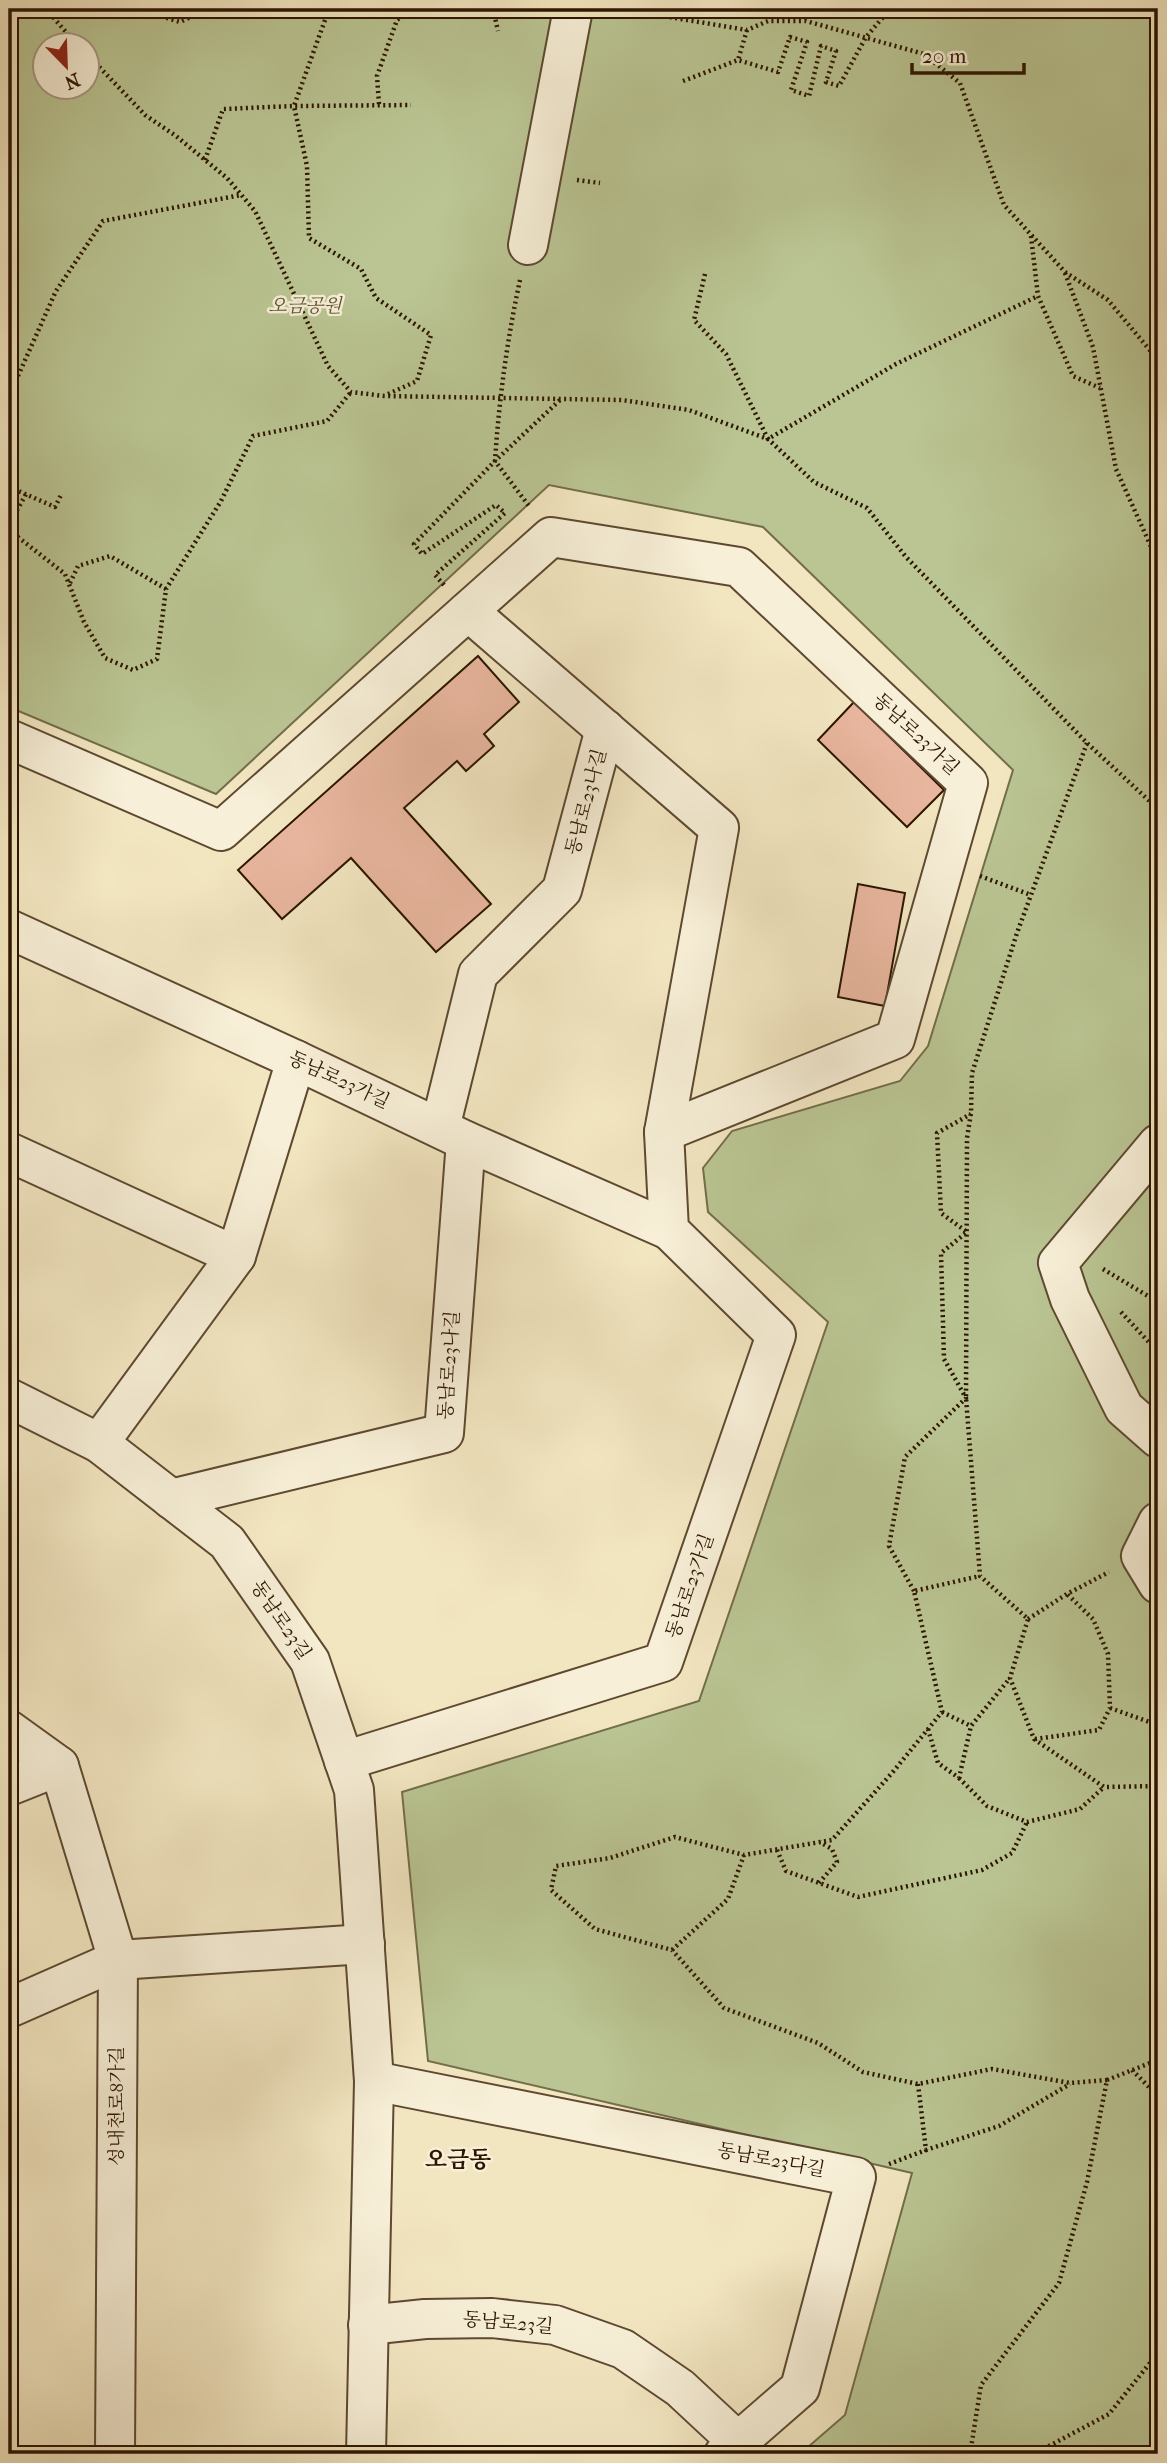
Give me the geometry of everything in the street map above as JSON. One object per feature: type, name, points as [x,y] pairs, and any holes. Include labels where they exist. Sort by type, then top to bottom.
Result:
[{"type":"street","points":[[528,245],[573,9]]},
{"type":"street","name":"동남로23가길","points":[[9,739],[221,831],[458,599],[551,537],[739,567],[968,783],[895,1039],[664,1132]]},
{"type":"street","points":[[458,599],[719,828],[664,1132],[669,1230]]},
{"type":"street","name":"동남로23나길","points":[[171,1499],[444,1433],[453,1135],[478,974],[562,890],[605,730]]},
{"type":"street","name":"동남로23가길","points":[[9,929],[453,1135],[669,1230],[776,1335],[663,1662],[344,1761]]},
{"type":"street","points":[[99,1443],[236,1256],[296,1060]]},
{"type":"street","points":[[1158,1144],[1058,1263],[1070,1299],[1124,1408],[1158,1438]]},
{"type":"street","points":[[9,1153],[236,1256]]},
{"type":"street","name":"동남로23길","points":[[9,1398],[99,1443],[227,1542],[310,1661],[354,1790],[374,2081],[366,2454]]},
{"type":"street","points":[[1150,1570],[1158,1522]]},
{"type":"street","points":[[9,1730],[58,1766]]},
{"type":"street","points":[[9,1786],[58,1766]]},
{"type":"street","name":"성내천로8가길","points":[[58,1766],[118,1960],[115,2454]]},
{"type":"street","points":[[9,2008],[118,1960],[365,1944]]},
{"type":"street","name":"동남로23다길","points":[[374,2081],[856,2177],[800,2388],[731,2448]]},
{"type":"street","name":"동남로23길","points":[[368,2325],[425,2319],[492,2318],[555,2325],[623,2349],[680,2388],[731,2448]]},
{"type":"path","points":[[9,13],[97,9]]},
{"type":"path","points":[[154,9],[157,15],[180,22],[208,9]]},
{"type":"path","points":[[329,9],[294,106],[307,166],[309,238],[361,269],[376,298],[431,335],[417,381],[384,396]]},
{"type":"path","points":[[379,105],[377,76],[397,20],[413,9]]},
{"type":"path","points":[[493,9],[498,31]]},
{"type":"path","points":[[621,9],[747,30],[768,21],[806,20],[924,54],[960,83],[1004,205],[1065,272],[1108,300],[1158,360]]},
{"type":"path","points":[[683,81],[738,60],[778,72],[790,37],[807,42],[791,90],[809,96],[821,46],[836,51],[826,82],[839,86],[866,37],[890,9]]},
{"type":"path","points":[[1143,9],[1158,19]]},
{"type":"path","points":[[47,10],[66,32]]},
{"type":"path","points":[[738,60],[747,30]]},
{"type":"path","points":[[102,70],[145,116],[176,136],[227,178],[255,211],[328,366],[351,392],[384,396],[622,400],[689,410],[768,439],[897,365],[1038,296]]},
{"type":"path","points":[[205,160],[223,109],[411,105]]},
{"type":"path","points":[[9,396],[56,291],[103,221],[241,195]]},
{"type":"path","points":[[1031,235],[1038,296],[1073,376],[1100,388]]},
{"type":"path","points":[[528,245],[508,336],[499,397],[495,461],[536,515]]},
{"type":"path","points":[[1065,272],[1093,347],[1116,469],[1158,562]]},
{"type":"path","points":[[705,274],[694,320],[726,354],[768,439],[814,482],[867,508],[906,557],[1087,743],[1158,809]]},
{"type":"path","points":[[26,494],[9,527],[65,574],[84,622],[105,658],[133,670],[157,659],[166,589],[221,501],[253,436],[327,421],[351,392]]},
{"type":"path","points":[[458,599],[435,575],[505,513],[496,505],[422,554],[414,544],[495,461],[561,399]]},
{"type":"path","points":[[9,487],[55,507],[62,492]]},
{"type":"path","points":[[70,584],[78,566],[110,555],[166,589]]},
{"type":"path","points":[[1028,1619],[980,1576],[966,1398],[967,1138],[972,1073],[1031,895],[1087,743]]},
{"type":"path","points":[[946,863],[1031,895]]},
{"type":"path","points":[[967,1232],[941,1213],[937,1133],[971,1113]]},
{"type":"path","points":[[966,1398],[944,1359],[942,1253],[967,1232]]},
{"type":"path","points":[[1093,1263],[1158,1302]]},
{"type":"path","points":[[1121,1312],[1158,1352]]},
{"type":"path","points":[[942,1712],[914,1591],[890,1546],[905,1457],[966,1398]]},
{"type":"path","points":[[959,1778],[971,1726],[1010,1678],[1028,1619],[1067,1594],[1150,1570]]},
{"type":"path","points":[[914,1591],[980,1576]]},
{"type":"path","points":[[1034,1739],[1099,1730],[1110,1708],[1108,1654],[1093,1619],[1067,1594]]},
{"type":"path","points":[[1010,1678],[1034,1739],[1104,1787],[1158,1786]]},
{"type":"path","points":[[1110,1708],[1158,1725]]},
{"type":"path","points":[[942,1712],[971,1726]]},
{"type":"path","points":[[942,1712],[832,1840],[744,1856],[675,1837],[610,1858],[556,1867],[551,1890],[595,1930],[672,1950],[724,2008],[818,2043],[863,2072],[918,2084],[992,2069],[1070,2083],[1107,2080],[1158,2060]]},
{"type":"path","points":[[928,1729],[937,1763],[959,1778],[987,1806],[1027,1822],[1080,1809],[1104,1787]]},
{"type":"path","points":[[777,1850],[786,1871],[858,1897],[982,1870],[1012,1853],[1027,1822]]},
{"type":"path","points":[[819,1883],[837,1862],[832,1849],[820,1842]]},
{"type":"path","points":[[672,1950],[728,1899],[744,1856]]},
{"type":"path","points":[[1132,2070],[1158,2096]]},
{"type":"path","points":[[970,2454],[981,2385],[1059,2283],[1087,2182],[1107,2080]]},
{"type":"path","points":[[918,2084],[926,2150],[999,2126],[1070,2083]]},
{"type":"path","points":[[1034,2454],[1109,2414],[1158,2353]]},
{"type":"green space","name":"오금공원","points":[[9,9],[1158,9],[1158,2454],[800,2454],[845,2415],[912,2173],[428,2061],[402,1792],[699,1701],[828,1322],[708,1212],[703,1168],[732,1131],[900,1081],[928,1046],[1013,770],[763,527],[549,485],[216,794],[9,707]]},
{"type":"building","points":[[478,656],[519,702],[484,734],[494,746],[466,771],[457,761],[404,808],[491,904],[436,952],[351,858],[282,919],[238,870]]},
{"type":"building","points":[[854,702],[944,790],[907,827],[818,740]]},
{"type":"building","points":[[858,884],[905,893],[885,1006],[838,997]]},
{"type":"district","name":"오금동","points":[[458,2159]]}]
